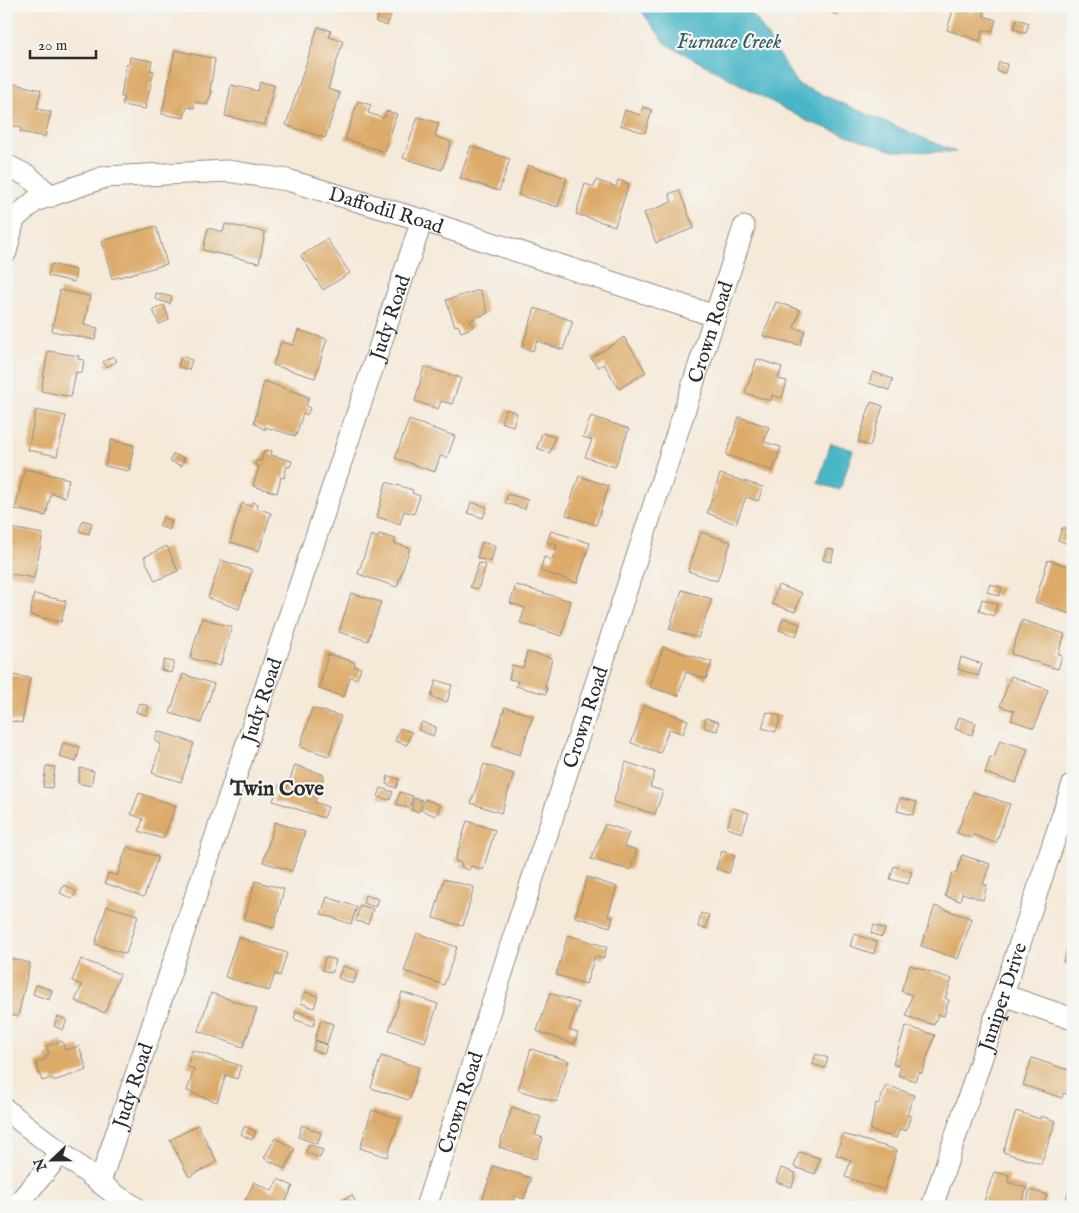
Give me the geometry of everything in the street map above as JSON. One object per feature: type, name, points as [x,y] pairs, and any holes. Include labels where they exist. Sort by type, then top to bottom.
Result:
[{"type":"street","points":[[6,165],[28,176],[51,196]]},
{"type":"street","name":"Daffodil Road","points":[[6,252],[14,219],[35,201],[105,176],[227,171],[287,180],[422,220],[714,316]]},
{"type":"street","name":"Judy Road","points":[[100,1182],[422,220]]},
{"type":"street","name":"Crown Road","points":[[426,1207],[744,227]]},
{"type":"street","name":"Juniper Drive","points":[[932,1207],[1073,784]]},
{"type":"street","points":[[1003,996],[1073,1019]]},
{"type":"street","points":[[6,1110],[117,1196],[135,1207]]},
{"type":"street","points":[[15,1207],[61,1153]]},
{"type":"water","name":"Furnace Creek","points":[[638,6],[744,6],[757,20],[797,84],[956,152],[893,151],[809,122],[666,44]]},
{"type":"water","points":[[831,443],[853,450],[840,490],[818,483]]},
{"type":"building","points":[[381,6],[394,6],[387,26],[376,22]]},
{"type":"building","points":[[816,6],[841,6],[837,15]]},
{"type":"building","points":[[954,7],[971,13],[973,9],[985,12],[984,16],[996,20],[992,32],[983,30],[980,41],[947,30]]},
{"type":"building","points":[[1017,19],[1029,23],[1026,33],[1014,29]]},
{"type":"building","points":[[318,27],[331,31],[329,37],[343,41],[328,89],[340,93],[325,138],[286,125]]},
{"type":"building","points":[[175,50],[215,59],[210,91],[212,91],[207,105],[195,102],[194,108],[187,107],[184,118],[162,114]]},
{"type":"building","points":[[130,57],[152,61],[150,70],[154,71],[145,109],[122,105],[124,97],[121,97],[126,65],[129,65]]},
{"type":"building","points":[[999,62],[1007,64],[1005,73],[997,71]]},
{"type":"building","points":[[6,82],[41,90],[37,109],[51,112],[45,137],[20,132],[21,128],[11,125],[6,118]]},
{"type":"building","points":[[260,82],[274,85],[265,125],[225,116],[231,85],[258,91]]},
{"type":"building","points":[[358,101],[371,105],[368,113],[384,118],[386,111],[397,114],[385,152],[345,139]]},
{"type":"building","points":[[643,107],[652,110],[645,133],[620,125],[625,110],[640,115]]},
{"type":"building","points":[[418,117],[439,123],[435,136],[451,142],[442,170],[403,158]]},
{"type":"building","points":[[471,146],[510,159],[499,191],[460,178]]},
{"type":"building","points":[[528,165],[567,178],[558,207],[518,195]]},
{"type":"building","points":[[596,180],[616,187],[618,180],[629,184],[615,226],[576,214],[585,184],[594,187]]},
{"type":"building","points":[[679,190],[694,228],[656,243],[644,213],[672,202],[669,194]]},
{"type":"building","points":[[225,224],[265,232],[259,263],[203,250],[208,228],[223,232]]},
{"type":"building","points":[[156,226],[167,264],[112,279],[102,241]]},
{"type":"building","points":[[327,239],[350,273],[323,290],[301,256]]},
{"type":"building","points":[[51,264],[76,270],[74,282],[48,276]]},
{"type":"building","points":[[60,290],[90,296],[84,325],[98,328],[95,340],[52,331]]},
{"type":"building","points":[[480,290],[488,313],[470,320],[473,327],[461,332],[458,325],[455,326],[446,300]]},
{"type":"building","points":[[156,293],[172,297],[170,304],[155,299]]},
{"type":"building","points":[[776,302],[800,310],[794,328],[805,331],[800,345],[763,336]]},
{"type":"building","points":[[164,305],[169,320],[159,324],[153,310]]},
{"type":"building","points":[[535,308],[573,321],[563,350],[537,341],[533,351],[522,347]]},
{"type":"building","points":[[298,330],[327,339],[315,378],[273,365],[281,342],[293,345]]},
{"type":"building","points":[[624,337],[646,372],[619,389],[604,364],[598,367],[591,358]]},
{"type":"building","points":[[48,351],[79,356],[78,359],[84,360],[82,373],[76,372],[71,397],[41,391]]},
{"type":"building","points":[[113,356],[117,361],[107,367],[103,362]]},
{"type":"building","points":[[181,356],[192,360],[189,370],[178,367]]},
{"type":"building","points":[[757,359],[782,367],[778,379],[787,381],[782,398],[772,395],[771,401],[745,393]]},
{"type":"building","points":[[424,367],[461,378],[452,404],[441,401],[438,409],[415,401]]},
{"type":"building","points":[[873,372],[893,379],[889,390],[869,383]]},
{"type":"building","points":[[264,381],[309,397],[306,406],[310,408],[307,415],[303,413],[296,436],[265,427],[265,430],[254,423]]},
{"type":"building","points":[[871,402],[883,406],[870,446],[858,442]]},
{"type":"building","points":[[506,409],[517,413],[513,426],[501,422]]},
{"type":"building","points":[[36,410],[66,416],[57,456],[28,450]]},
{"type":"building","points":[[591,416],[629,429],[615,467],[585,457],[592,440],[583,437]]},
{"type":"building","points":[[739,417],[769,427],[764,442],[781,447],[773,471],[726,455]]},
{"type":"building","points":[[409,420],[455,436],[447,458],[440,456],[435,472],[395,458]]},
{"type":"building","points":[[542,433],[555,437],[550,453],[537,448]]},
{"type":"building","points":[[111,440],[134,445],[129,471],[105,466]]},
{"type":"building","points":[[264,451],[272,451],[271,455],[292,461],[290,467],[287,466],[284,478],[281,477],[277,493],[253,486],[259,466],[255,465],[256,460],[261,461]]},
{"type":"building","points":[[173,454],[184,458],[182,466],[170,461]]},
{"type":"building","points":[[25,469],[69,479],[65,497],[51,493],[46,516],[15,509]]},
{"type":"building","points":[[720,474],[763,487],[758,501],[746,497],[736,524],[707,513]]},
{"type":"building","points":[[579,476],[609,486],[596,525],[566,515]]},
{"type":"building","points":[[386,482],[413,490],[412,493],[420,496],[414,514],[404,511],[400,524],[377,517]]},
{"type":"building","points":[[508,494],[528,500],[525,509],[505,503]]},
{"type":"building","points":[[253,502],[258,504],[257,508],[271,513],[259,551],[230,542],[242,503],[251,506]]},
{"type":"building","points":[[471,502],[487,507],[483,518],[468,513]]},
{"type":"building","points":[[163,517],[172,521],[169,530],[159,526]]},
{"type":"building","points":[[83,520],[92,523],[89,534],[79,531]]},
{"type":"building","points":[[1073,520],[1073,546],[1058,540],[1062,528],[1070,528]]},
{"type":"building","points":[[11,528],[43,534],[34,578],[6,573],[6,550]]},
{"type":"building","points":[[551,531],[590,543],[577,583],[540,571],[544,557],[552,560],[557,545],[547,542]]},
{"type":"building","points":[[701,532],[731,542],[717,581],[688,571]]},
{"type":"building","points":[[379,534],[396,539],[394,543],[410,548],[397,587],[358,574],[371,535],[378,538]]},
{"type":"building","points":[[482,542],[495,546],[491,562],[477,558]]},
{"type":"building","points":[[167,546],[178,571],[155,581],[144,557]]},
{"type":"building","points":[[827,548],[834,550],[831,562],[823,560]]},
{"type":"building","points":[[221,560],[252,570],[239,609],[208,598]]},
{"type":"building","points":[[1048,560],[1073,568],[1073,615],[1035,602]]},
{"type":"building","points":[[479,563],[486,565],[478,589],[470,587]]},
{"type":"building","points":[[990,584],[1002,588],[999,596],[987,592]]},
{"type":"building","points":[[516,585],[571,601],[562,636],[520,623],[525,608],[510,603]]},
{"type":"building","points":[[778,585],[802,593],[795,612],[772,604]]},
{"type":"building","points":[[682,590],[712,599],[698,638],[669,629]]},
{"type":"building","points":[[351,593],[381,602],[368,641],[339,632]]},
{"type":"building","points":[[34,594],[66,601],[61,622],[30,615]]},
{"type":"building","points":[[982,599],[997,604],[994,616],[979,611]]},
{"type":"building","points":[[202,618],[232,627],[220,666],[190,658]]},
{"type":"building","points":[[783,618],[800,624],[796,636],[779,630]]},
{"type":"building","points":[[1022,620],[1065,634],[1058,654],[1062,656],[1058,669],[1011,654]]},
{"type":"building","points":[[663,647],[712,662],[706,679],[686,672],[678,696],[650,687]]},
{"type":"building","points":[[527,652],[552,658],[545,688],[547,688],[546,694],[516,686],[518,681],[509,679],[512,665],[523,668]]},
{"type":"building","points":[[328,654],[355,662],[354,666],[361,668],[357,679],[350,677],[344,697],[319,689]]},
{"type":"building","points":[[961,657],[982,664],[978,676],[958,669]]},
{"type":"building","points":[[164,660],[174,662],[171,673],[161,670]]},
{"type":"building","points":[[6,674],[30,678],[22,723],[6,720]]},
{"type":"building","points":[[183,674],[214,684],[201,723],[170,713]]},
{"type":"building","points":[[1011,676],[1048,690],[1034,728],[1011,720],[1014,711],[1000,706]]},
{"type":"building","points":[[436,680],[452,685],[447,702],[431,697]]},
{"type":"building","points":[[139,703],[149,706],[146,715],[136,712]]},
{"type":"building","points":[[644,705],[688,720],[683,734],[669,729],[660,753],[631,743]]},
{"type":"building","points":[[505,707],[533,716],[520,755],[492,746]]},
{"type":"building","points":[[312,708],[341,716],[329,756],[300,747]]},
{"type":"building","points":[[767,712],[781,716],[776,732],[762,728]]},
{"type":"building","points":[[959,717],[976,723],[972,735],[955,729]]},
{"type":"building","points":[[706,718],[719,722],[717,731],[704,728]]},
{"type":"building","points":[[422,722],[436,727],[433,736],[418,730]]},
{"type":"building","points":[[400,728],[412,732],[407,745],[395,741]]},
{"type":"building","points":[[158,731],[194,743],[181,782],[152,773],[161,744],[155,741]]},
{"type":"building","points":[[1000,740],[1028,749],[1016,783],[985,773],[990,757],[994,758]]},
{"type":"building","points":[[63,743],[80,747],[76,762],[59,757]]},
{"type":"building","points":[[626,762],[655,772],[650,787],[663,791],[655,814],[613,802]]},
{"type":"building","points":[[484,764],[514,774],[501,813],[471,803]]},
{"type":"building","points":[[295,765],[324,775],[315,802],[328,807],[324,818],[273,801],[279,785],[287,788]]},
{"type":"building","points":[[46,766],[55,767],[52,788],[43,787]]},
{"type":"building","points":[[80,768],[94,771],[91,786],[78,783]]},
{"type":"building","points":[[388,776],[399,779],[396,788],[386,784]]},
{"type":"building","points":[[381,788],[393,792],[390,800],[378,797]]},
{"type":"building","points":[[400,792],[413,796],[409,808],[396,804]]},
{"type":"building","points":[[973,792],[1010,804],[996,843],[973,835],[972,838],[957,833]]},
{"type":"building","points":[[139,793],[176,806],[163,839],[139,831],[143,819],[131,814]]},
{"type":"building","points":[[414,798],[422,800],[419,812],[411,810]]},
{"type":"building","points":[[900,798],[917,802],[913,815],[897,811]]},
{"type":"building","points":[[425,799],[440,805],[436,816],[421,810]]},
{"type":"building","points":[[733,808],[749,813],[742,833],[727,828]]},
{"type":"building","points":[[467,821],[495,830],[483,870],[471,866],[469,870],[461,867],[462,863],[455,861]]},
{"type":"building","points":[[275,822],[305,832],[292,871],[263,862]]},
{"type":"building","points":[[605,824],[629,832],[624,846],[637,850],[630,870],[591,859]]},
{"type":"building","points":[[127,847],[158,857],[144,897],[105,883],[108,873],[117,876]]},
{"type":"building","points":[[722,851],[735,855],[729,873],[716,869]]},
{"type":"building","points":[[962,855],[990,864],[983,884],[987,885],[983,900],[962,893],[960,901],[945,896],[952,873],[956,874]]},
{"type":"building","points":[[894,866],[912,872],[908,884],[890,879]]},
{"type":"building","points":[[587,877],[617,887],[608,916],[613,917],[610,927],[575,917]]},
{"type":"building","points":[[444,879],[474,887],[463,926],[433,918]]},
{"type":"building","points":[[255,881],[284,889],[274,928],[244,920]]},
{"type":"building","points":[[64,885],[76,891],[72,899],[60,893]]},
{"type":"building","points":[[365,895],[378,899],[375,907],[363,903]]},
{"type":"building","points":[[327,897],[357,907],[351,924],[321,914]]},
{"type":"building","points":[[360,905],[373,909],[368,924],[356,921]]},
{"type":"building","points":[[107,906],[138,915],[126,954],[95,944]]},
{"type":"building","points":[[935,906],[972,919],[958,959],[921,946]]},
{"type":"building","points":[[701,913],[709,915],[706,929],[698,927]]},
{"type":"building","points":[[874,925],[885,929],[882,937],[871,933]]},
{"type":"building","points":[[417,933],[457,947],[444,985],[404,971]]},
{"type":"building","points":[[854,934],[877,942],[874,954],[850,946]]},
{"type":"building","points":[[568,935],[607,947],[603,959],[595,956],[586,984],[556,975]]},
{"type":"building","points":[[238,937],[287,953],[280,976],[275,974],[269,991],[225,977]]},
{"type":"building","points":[[1071,939],[1073,939],[1073,966],[1063,962]]},
{"type":"building","points":[[6,957],[30,963],[18,1017],[6,1014]]},
{"type":"building","points":[[325,957],[336,960],[332,973],[322,970]]},
{"type":"building","points":[[81,959],[120,974],[105,1013],[75,1001],[82,985],[72,981]]},
{"type":"building","points":[[910,965],[952,979],[945,998],[949,1000],[944,1016],[938,1014],[934,1025],[906,1016],[912,995],[901,991]]},
{"type":"building","points":[[343,966],[358,971],[353,984],[338,978]]},
{"type":"building","points":[[36,985],[52,990],[49,1000],[33,994]]},
{"type":"building","points":[[305,992],[318,996],[314,1008],[301,1003]]},
{"type":"building","points":[[402,992],[438,1004],[425,1042],[389,1030]]},
{"type":"building","points":[[211,993],[257,1009],[243,1047],[198,1031]]},
{"type":"building","points":[[550,993],[579,1003],[569,1030],[578,1033],[574,1044],[537,1031]]},
{"type":"building","points":[[296,1011],[316,1018],[313,1026],[294,1019]]},
{"type":"building","points":[[58,1016],[67,1020],[63,1030],[54,1026]]},
{"type":"building","points":[[321,1020],[333,1024],[327,1044],[315,1040]]},
{"type":"building","points":[[906,1026],[935,1035],[922,1073],[918,1072],[915,1081],[898,1075],[901,1067],[893,1064]]},
{"type":"building","points":[[62,1041],[65,1050],[79,1046],[87,1070],[53,1081],[52,1078],[42,1081],[36,1063],[46,1059],[45,1056],[49,1054],[46,1046]]},
{"type":"building","points":[[315,1041],[327,1045],[324,1054],[313,1050]]},
{"type":"building","points":[[531,1049],[569,1061],[556,1102],[518,1090]]},
{"type":"building","points":[[192,1050],[241,1066],[237,1079],[226,1075],[217,1102],[187,1091],[194,1069],[187,1066]]},
{"type":"building","points":[[816,1054],[828,1058],[825,1068],[812,1064]]},
{"type":"building","points":[[381,1056],[419,1067],[409,1100],[371,1088]]},
{"type":"building","points":[[1032,1058],[1071,1071],[1069,1077],[1073,1079],[1073,1096],[1063,1093],[1062,1098],[1023,1085]]},
{"type":"building","points":[[886,1085],[914,1095],[907,1115],[911,1116],[906,1131],[900,1129],[896,1138],[870,1130],[876,1103],[879,1104]]},
{"type":"building","points":[[512,1107],[541,1117],[535,1135],[543,1138],[536,1159],[499,1147]]},
{"type":"building","points":[[372,1110],[400,1119],[387,1157],[360,1148]]},
{"type":"building","points":[[1016,1111],[1040,1119],[1041,1116],[1056,1121],[1041,1164],[1003,1152]]},
{"type":"building","points":[[198,1125],[217,1162],[189,1177],[170,1140]]},
{"type":"building","points":[[302,1125],[321,1133],[317,1144],[298,1137]]},
{"type":"building","points":[[245,1126],[256,1132],[252,1140],[241,1134]]},
{"type":"building","points":[[843,1134],[897,1150],[884,1190],[845,1177],[851,1160],[836,1155]]},
{"type":"building","points":[[275,1138],[295,1149],[285,1169],[264,1158]]},
{"type":"building","points":[[309,1144],[323,1150],[320,1158],[306,1152]]},
{"type":"building","points":[[799,1152],[820,1158],[815,1174],[794,1167]]},
{"type":"building","points":[[493,1166],[531,1178],[524,1199],[515,1196],[512,1207],[481,1205]]},
{"type":"building","points":[[781,1168],[796,1173],[792,1187],[776,1182]]},
{"type":"building","points":[[994,1172],[1009,1175],[1008,1182],[1027,1188],[1020,1207],[982,1207]]},
{"type":"building","points":[[278,1179],[293,1186],[283,1207],[247,1207],[243,1205],[254,1182],[272,1191]]},
{"type":"building","points":[[1071,1183],[1073,1184],[1073,1207],[1067,1207],[1069,1200],[1066,1199]]},
{"type":"building","points":[[1030,1190],[1047,1195],[1043,1207],[1025,1206]]},
{"type":"building","points":[[352,1195],[358,1207],[329,1207]]},
{"type":"building","points":[[849,1201],[865,1206],[865,1207],[847,1207]]},
{"type":"district","name":"Twin Cove","points":[[277,788]]}]
